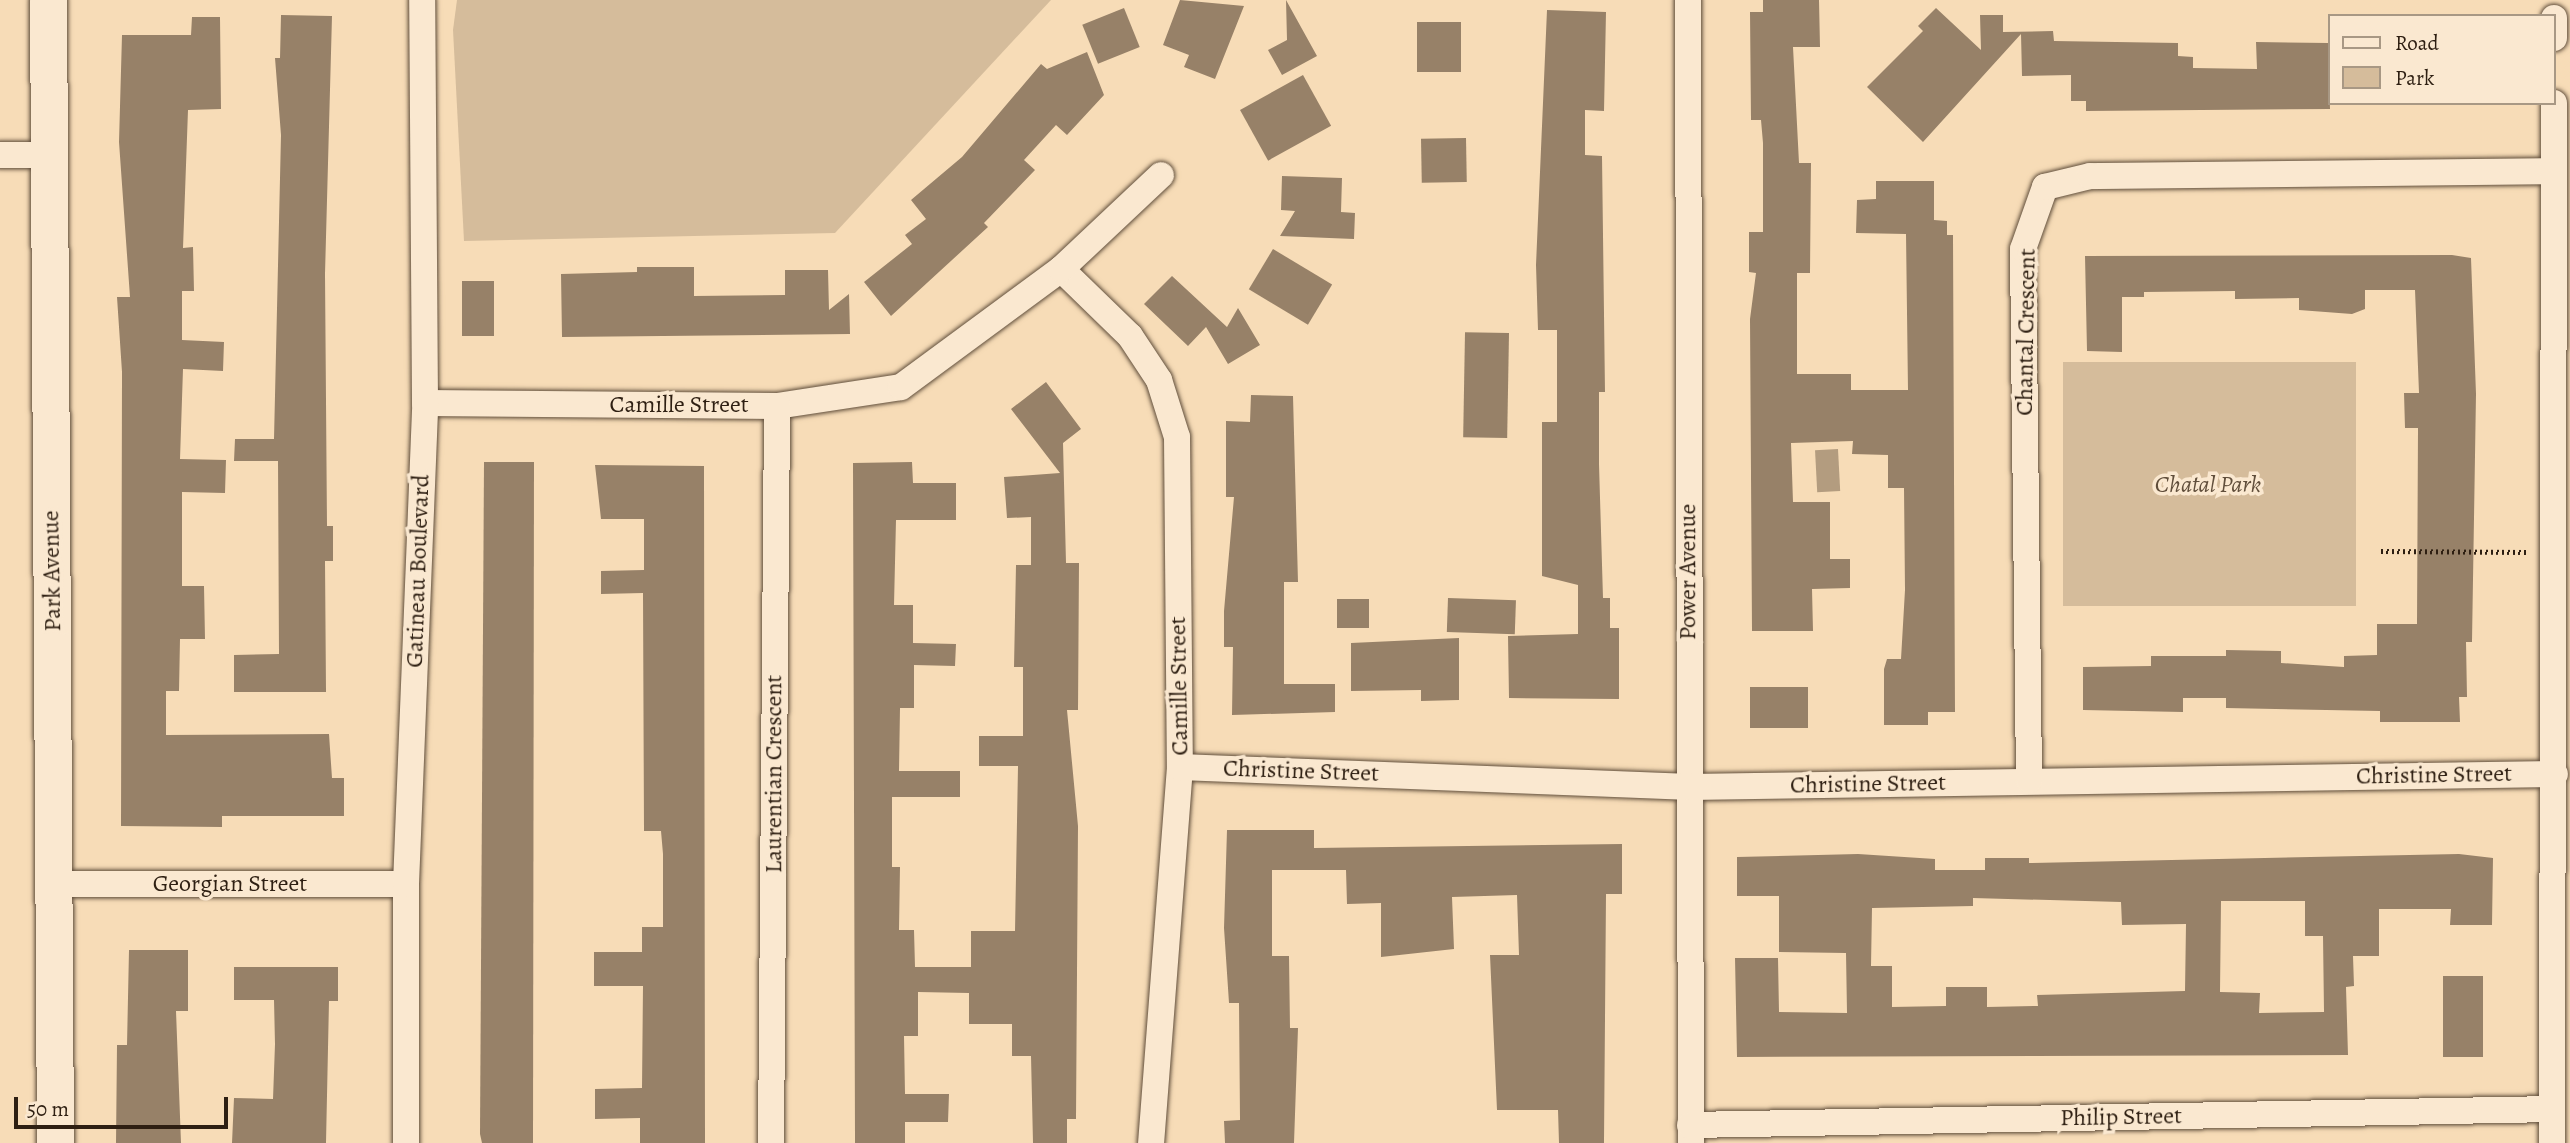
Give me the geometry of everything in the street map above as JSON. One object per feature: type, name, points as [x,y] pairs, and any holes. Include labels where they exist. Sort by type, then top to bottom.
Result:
[{"type":"street","name":"Park Avenue","points":[[48,0],[55,1143]]},
{"type":"street","name":"Gatineau Boulevard","points":[[406,1143],[406,884],[425,403],[422,0]]},
{"type":"street","name":"Power Avenue","points":[[1688,0],[1690,1134]]},
{"type":"street","points":[[2552,1143],[2555,774],[2562,552],[2554,105]]},
{"type":"street","points":[[0,155],[47,155]]},
{"type":"street","name":"Chantal Crescent","points":[[2029,780],[2023,249],[2045,187],[2090,176],[2554,171]]},
{"type":"street","name":"Camille Street","points":[[425,403],[777,406],[901,387],[1062,269],[1161,174]]},
{"type":"street","name":"Camille Street","points":[[1062,269],[1130,335],[1159,380],[1177,437],[1180,766],[1152,1143]]},
{"type":"street","name":"Laurentian Crescent","points":[[771,1143],[777,406]]},
{"type":"street","name":"Christine Street","points":[[1180,766],[1689,787],[2555,774]]},
{"type":"street","name":"Georgian Street","points":[[55,884],[406,884]]},
{"type":"street","name":"Philip Street","points":[[1690,1134],[2552,1109]]},
{"type":"path","points":[[2381,551],[2562,552]]},
{"type":"green space","points":[[457,0],[1051,0],[835,233],[464,241],[453,30]]},
{"type":"green space","name":"Chatal Park","points":[[2063,362],[2356,362],[2356,606],[2063,606]]},
{"type":"shaded area","points":[[1838,449],[1840,491],[1817,492],[1815,450]]},
{"type":"building","points":[[1180,0],[1244,6],[1215,79],[1184,67],[1189,55],[1163,45]]},
{"type":"building","points":[[1286,0],[1317,56],[1282,75],[1268,50],[1287,40]]},
{"type":"building","points":[[1763,0],[1819,0],[1820,47],[1793,47],[1799,163],[1811,163],[1810,273],[1797,273],[1797,374],[1851,374],[1851,390],[1908,390],[1906,234],[1856,233],[1857,200],[1876,199],[1876,181],[1934,181],[1934,220],[1947,221],[1947,235],[1953,235],[1955,712],[1928,712],[1928,725],[1884,725],[1884,669],[1887,659],[1901,659],[1905,590],[1904,488],[1888,488],[1888,455],[1852,454],[1853,441],[1791,443],[1793,502],[1830,502],[1830,559],[1850,559],[1850,588],[1812,589],[1813,631],[1752,631],[1750,319],[1756,273],[1749,272],[1749,232],[1763,232],[1763,143],[1761,120],[1751,120],[1750,12],[1763,12]]},
{"type":"building","points":[[1124,8],[1140,47],[1098,64],[1082,25]]},
{"type":"building","points":[[1936,8],[1981,50],[1980,15],[2003,15],[2003,32],[2053,31],[2054,41],[2178,43],[2178,56],[2193,57],[2193,68],[2257,69],[2256,42],[2328,43],[2330,109],[2086,111],[2086,101],[2071,101],[2071,75],[2022,76],[2021,34],[1923,142],[1867,87],[1923,31],[1918,26]]},
{"type":"building","points":[[1547,10],[1606,12],[1604,111],[1585,110],[1585,155],[1602,156],[1605,392],[1599,392],[1599,464],[1603,598],[1610,598],[1610,628],[1619,628],[1619,699],[1509,698],[1508,636],[1578,634],[1578,585],[1542,576],[1542,422],[1557,422],[1557,330],[1538,330],[1536,265]]},
{"type":"building","points":[[281,15],[332,16],[325,274],[327,526],[333,526],[333,561],[325,561],[326,692],[234,692],[234,655],[279,654],[278,461],[234,461],[235,439],[274,439],[281,135],[275,58],[280,58]]},
{"type":"building","points":[[192,17],[220,17],[221,109],[188,110],[183,248],[193,247],[194,291],[182,291],[182,340],[224,342],[223,371],[183,369],[180,459],[226,460],[225,493],[182,492],[182,586],[204,586],[205,639],[180,639],[179,691],[166,691],[166,735],[329,734],[332,778],[344,778],[344,816],[222,816],[222,827],[121,826],[122,372],[117,297],[130,297],[119,142],[122,35],[191,35]]},
{"type":"building","points":[[1417,22],[1461,22],[1461,72],[1417,72]]},
{"type":"building","points":[[1087,52],[1104,95],[1067,135],[1056,125],[1024,160],[1035,170],[984,223],[988,227],[891,316],[864,282],[912,244],[905,235],[926,219],[911,200],[962,157],[1041,64],[1047,69]]},
{"type":"building","points":[[1303,75],[1331,126],[1268,161],[1240,110]]},
{"type":"building","points":[[1466,138],[1467,182],[1422,183],[1421,139]]},
{"type":"building","points":[[1282,176],[1342,178],[1341,212],[1355,213],[1354,239],[1280,236],[1295,211],[1281,210]]},
{"type":"building","points":[[1273,249],[1332,285],[1308,325],[1249,289]]},
{"type":"building","points":[[2452,255],[2471,258],[2476,394],[2472,642],[2466,642],[2467,697],[2459,697],[2460,722],[2380,722],[2380,711],[2226,708],[2226,698],[2183,698],[2183,712],[2083,710],[2083,667],[2151,666],[2151,656],[2226,656],[2226,650],[2281,651],[2281,663],[2344,667],[2344,656],[2377,655],[2377,624],[2417,624],[2418,428],[2405,428],[2404,393],[2419,393],[2415,290],[2365,290],[2365,309],[2352,314],[2299,310],[2299,298],[2235,299],[2235,291],[2144,292],[2144,297],[2122,297],[2122,352],[2087,351],[2085,256]]},
{"type":"building","points":[[637,267],[694,267],[694,296],[785,295],[785,270],[828,270],[829,310],[849,294],[850,334],[562,337],[561,274],[637,272]]},
{"type":"building","points":[[1172,276],[1227,327],[1238,308],[1260,345],[1228,364],[1206,327],[1188,346],[1144,304]]},
{"type":"building","points":[[462,281],[494,281],[494,336],[462,336]]},
{"type":"building","points":[[1465,332],[1509,333],[1507,438],[1463,437]]},
{"type":"building","points":[[1046,382],[1081,429],[1063,443],[1066,563],[1079,563],[1078,710],[1067,710],[1078,826],[1076,1119],[1067,1119],[1067,1143],[1033,1143],[1031,1056],[1012,1056],[1012,1024],[969,1024],[969,993],[918,992],[918,1036],[904,1036],[905,1094],[949,1094],[948,1122],[905,1122],[905,1143],[855,1143],[853,463],[912,462],[913,483],[956,483],[956,520],[896,520],[894,605],[913,605],[913,643],[956,644],[955,666],[914,665],[914,708],[900,708],[899,771],[960,771],[960,797],[892,797],[892,867],[900,867],[899,930],[914,930],[915,967],[971,967],[971,931],[1015,931],[1018,766],[979,766],[979,736],[1023,736],[1023,667],[1014,667],[1016,565],[1031,565],[1031,517],[1007,518],[1004,477],[1060,473],[1011,409]]},
{"type":"building","points":[[1251,395],[1293,396],[1298,582],[1284,582],[1284,684],[1335,684],[1335,712],[1232,715],[1233,647],[1224,647],[1224,611],[1234,497],[1226,497],[1226,421],[1250,422]]},
{"type":"building","points":[[484,462],[534,462],[533,1143],[482,1143],[480,1134]]},
{"type":"building","points":[[595,465],[704,466],[705,1143],[640,1143],[640,1118],[595,1119],[595,1089],[642,1088],[643,986],[594,986],[594,952],[642,952],[642,927],[663,927],[663,854],[661,831],[644,831],[643,593],[601,594],[601,571],[644,570],[644,519],[601,519]]},
{"type":"building","points":[[1448,598],[1516,600],[1515,634],[1447,632]]},
{"type":"building","points":[[1337,599],[1369,599],[1369,628],[1337,628]]},
{"type":"building","points":[[1459,638],[1459,700],[1421,701],[1421,690],[1351,691],[1351,643]]},
{"type":"building","points":[[1750,687],[1808,687],[1808,728],[1750,728]]},
{"type":"building","points":[[1227,830],[1314,830],[1314,848],[1622,844],[1622,894],[1606,894],[1604,1143],[1559,1143],[1558,1110],[1497,1110],[1490,955],[1519,955],[1517,895],[1452,897],[1454,949],[1381,957],[1381,903],[1347,904],[1346,870],[1272,870],[1272,956],[1289,956],[1290,1028],[1298,1028],[1294,1143],[1225,1143],[1224,1121],[1240,1120],[1239,1003],[1229,1003],[1224,928]]},
{"type":"building","points":[[1858,854],[1935,859],[1935,870],[1985,870],[1985,858],[2029,858],[2029,863],[2459,854],[2493,858],[2492,925],[2450,925],[2451,909],[2379,909],[2379,956],[2353,956],[2354,986],[2346,987],[2348,1055],[1737,1057],[1735,958],[1778,958],[1779,1012],[1847,1013],[1846,953],[1779,952],[1779,896],[1737,896],[1737,857]],"holes":[[[1973,898],[2121,902],[2122,925],[2186,924],[2185,991],[2037,995],[2038,1006],[1987,1007],[1987,987],[1946,987],[1946,1006],[1892,1007],[1892,966],[1871,966],[1872,908],[1973,906]],[[2221,901],[2305,901],[2305,936],[2323,936],[2324,1012],[2259,1013],[2260,993],[2220,992]]]},
{"type":"building","points":[[129,950],[188,950],[188,1011],[176,1011],[181,1143],[116,1143],[117,1045],[127,1045]]},
{"type":"building","points":[[234,967],[338,967],[338,1001],[329,1001],[326,1143],[232,1143],[234,1098],[273,1099],[275,1044],[274,1000],[234,1000]]},
{"type":"building","points":[[2443,976],[2483,976],[2483,1057],[2443,1057]]}]
